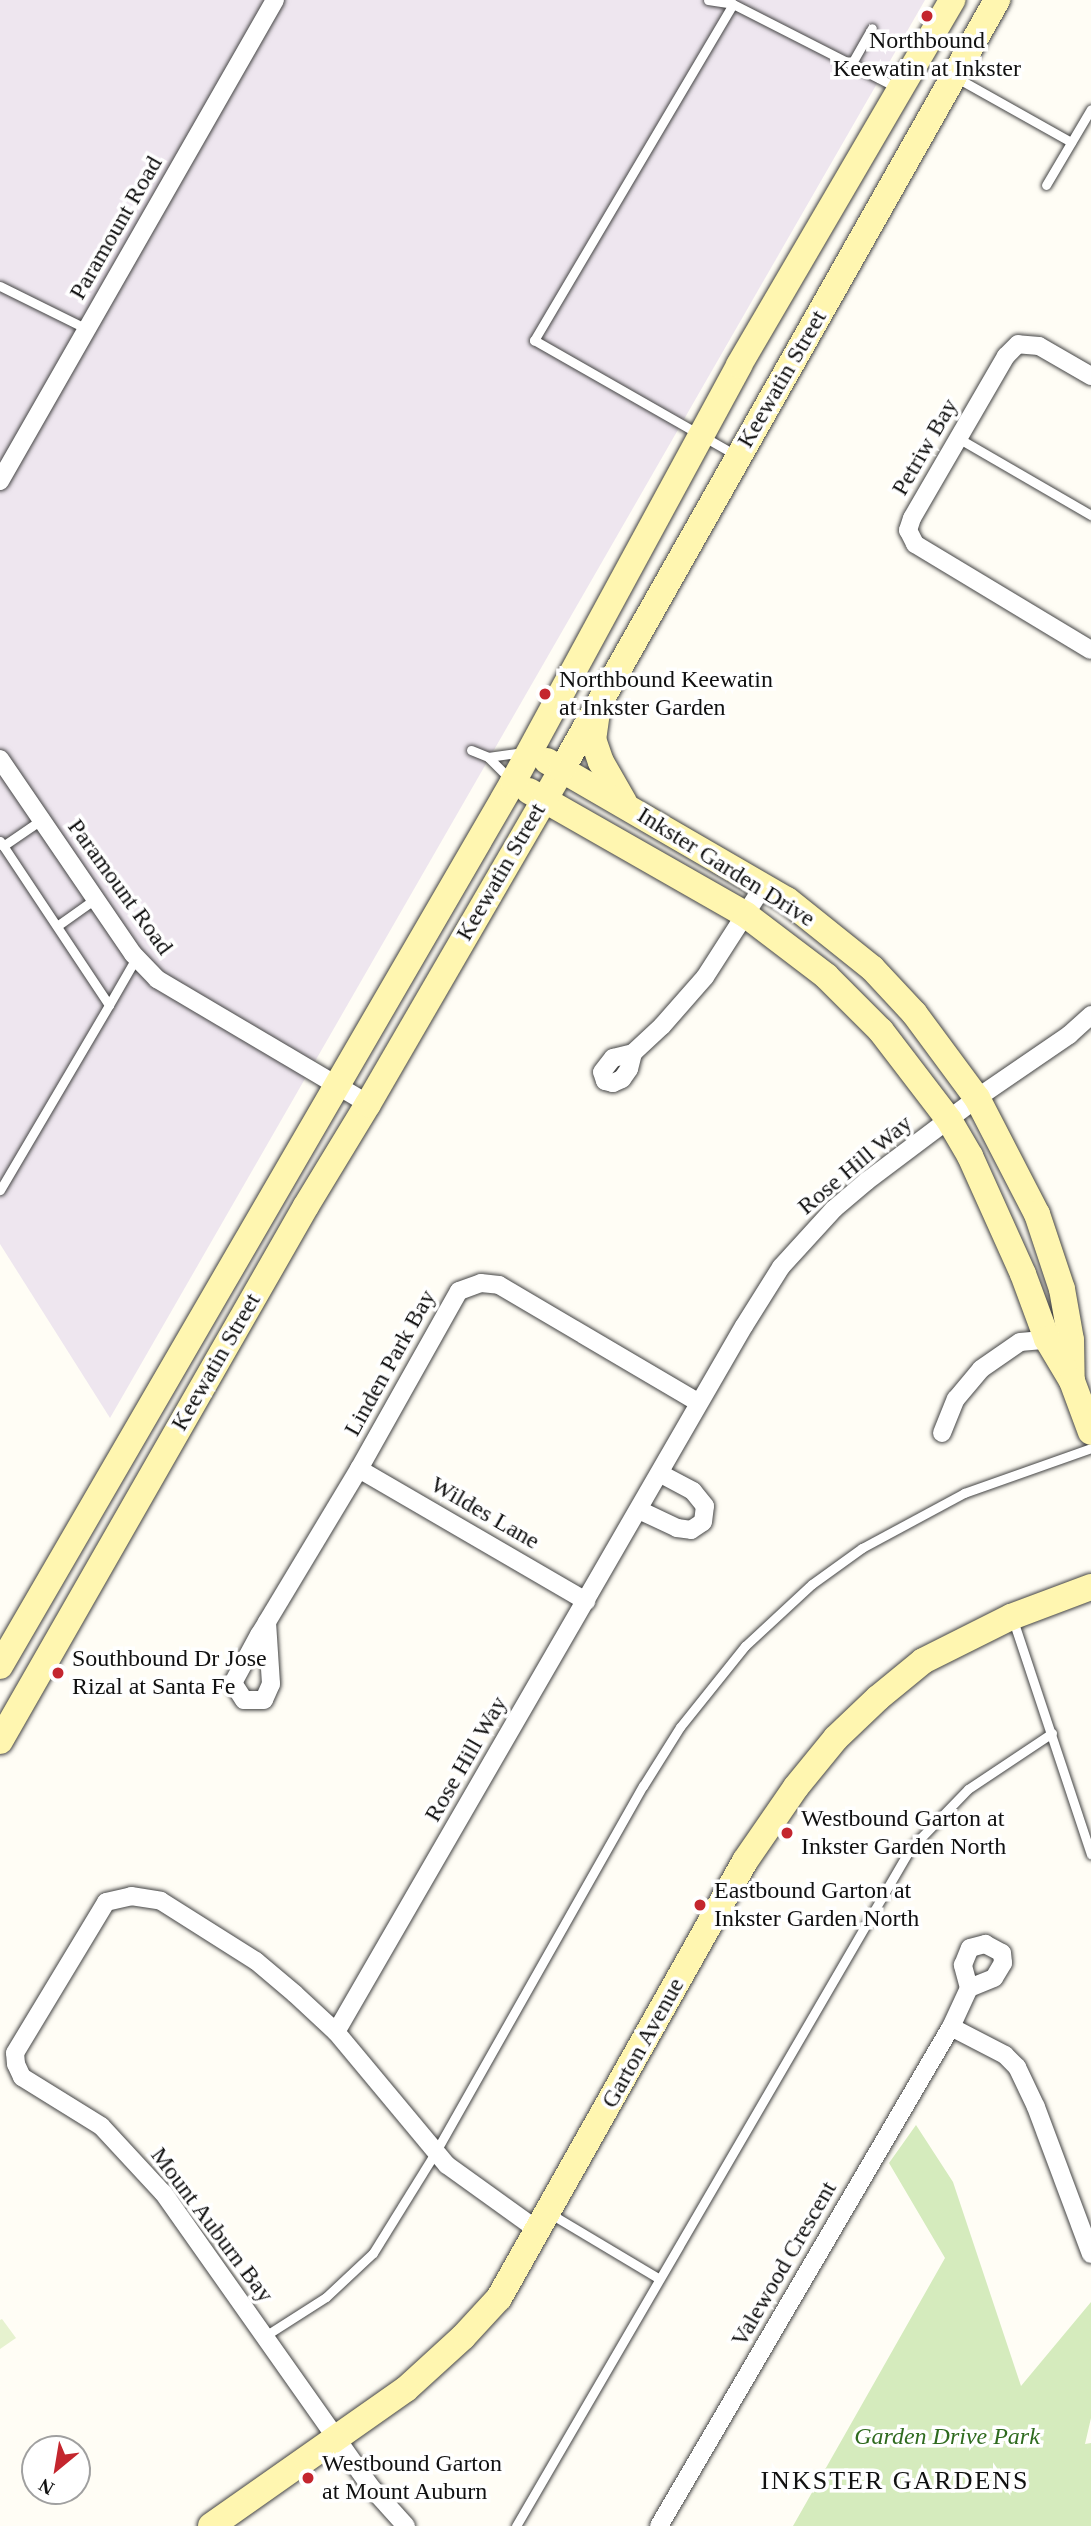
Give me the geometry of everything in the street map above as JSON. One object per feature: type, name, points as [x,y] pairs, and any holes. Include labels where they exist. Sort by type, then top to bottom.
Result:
[{"type":"street","name":"Paramount Road","points":[[0,481],[275,0]]},
{"type":"street","name":"Keewatin Street","points":[[0,1666],[513,782],[701,435],[952,0]]},
{"type":"street","name":"Keewatin Street","points":[[4,1726],[562,769],[952,75],[997,0]]},
{"type":"street","name":"Petriw Bay","points":[[1091,376],[1039,346],[1018,344],[1006,356],[912,518],[908,530],[915,544],[1091,650]]},
{"type":"street","points":[[598,706],[593,739],[601,762],[625,804]]},
{"type":"street","name":"Inkster Garden Drive","points":[[529,751],[764,885],[872,968],[914,1013],[977,1098],[1037,1214],[1062,1289],[1072,1381],[1091,1433]]},
{"type":"street","name":"Paramount Road","points":[[0,759],[136,957],[157,979],[368,1104]]},
{"type":"street","name":"Inkster Garden Drive","points":[[513,782],[746,915],[825,976],[881,1031],[949,1120],[1066,1340]]},
{"type":"street","points":[[633,1053],[662,1026],[705,977],[764,885]]},
{"type":"street","name":"Rose Hill Way","points":[[336,2032],[661,1474],[762,1295],[810,1234],[867,1181],[977,1098],[1069,1035],[1091,1015]]},
{"type":"street","name":"Linden Park Bay","points":[[267,1622],[359,1469],[459,1292],[481,1283],[499,1285],[699,1403]]},
{"type":"street","points":[[942,1433],[956,1399],[981,1369],[1020,1342],[1066,1340]]},
{"type":"street","name":"Wildes Lane","points":[[359,1469],[586,1601]]},
{"type":"street","points":[[639,1510],[677,1528],[691,1530],[703,1522],[705,1506],[693,1491],[661,1474]]},
{"type":"street","name":"Garton Avenue","points":[[211,2526],[406,2389],[463,2337],[499,2298],[738,1873],[796,1787],[836,1738],[878,1698],[923,1661],[1011,1616],[1091,1587]]},
{"type":"street","name":"Mount Auburn Bay","points":[[406,2526],[370,2486],[163,2193],[101,2126],[22,2077],[16,2064],[15,2053],[106,1902],[131,1896],[161,1902],[256,1961],[336,2032],[447,2165],[544,2222]]},
{"type":"street","name":"Valewood Crescent","points":[[659,2526],[951,2027],[969,1988]]},
{"type":"street","points":[[951,2027],[1005,2055],[1017,2067],[1036,2106],[1091,2254]]},
{"type":"lane","points":[[708,0],[733,4],[900,89]]},
{"type":"lane","points":[[733,4],[534,340],[738,456]]},
{"type":"lane","points":[[852,63],[872,28]]},
{"type":"lane","points":[[952,75],[1071,142]]},
{"type":"lane","points":[[1046,186],[1091,109]]},
{"type":"lane","points":[[0,286],[87,329]]},
{"type":"lane","points":[[958,438],[1091,515]]},
{"type":"lane","points":[[471,750],[488,757],[513,782]]},
{"type":"lane","points":[[488,757],[529,751]]},
{"type":"lane","points":[[41,820],[2,843],[109,1004]]},
{"type":"lane","points":[[57,926],[96,899]]},
{"type":"lane","points":[[0,1190],[136,957]]},
{"type":"lane","points":[[265,2336],[326,2297],[373,2253],[435,2153],[643,1786],[680,1727],[745,1646],[812,1584],[862,1548],[964,1493],[1091,1448]]},
{"type":"lane","points":[[1011,1616],[1091,1854]]},
{"type":"lane","points":[[516,2526],[910,1849],[968,1789],[1052,1732]]},
{"type":"lane","points":[[544,2222],[659,2278]]},
{"type":"shaded area","points":[[0,0],[925,0],[110,1418],[0,1244]]},
{"type":"green space","name":"Garden Drive Park","points":[[916,2125],[953,2182],[1021,2386],[1091,2302],[1091,2418],[1085,2444],[1091,2443],[1091,2526],[793,2526],[945,2258],[889,2163]]},
{"type":"green space","points":[[2,2319],[16,2338],[0,2349],[0,2320]]},
{"type":"place","name":"Northbound Keewatin at Inkster","points":[[927,16]]},
{"type":"place","name":"Northbound Keewatin at Inkster Garden","points":[[545,694]]},
{"type":"place","name":"Southbound Dr Jose Rizal at Santa Fe","points":[[58,1673]]},
{"type":"place","name":"Westbound Garton at Inkster Garden North","points":[[787,1833]]},
{"type":"place","name":"Eastbound Garton at Inkster Garden North","points":[[700,1905]]},
{"type":"place","name":"Westbound Garton at Mount Auburn","points":[[308,2478]]},
{"type":"district","name":"INKSTER GARDENS","points":[[895,2481]]}]
